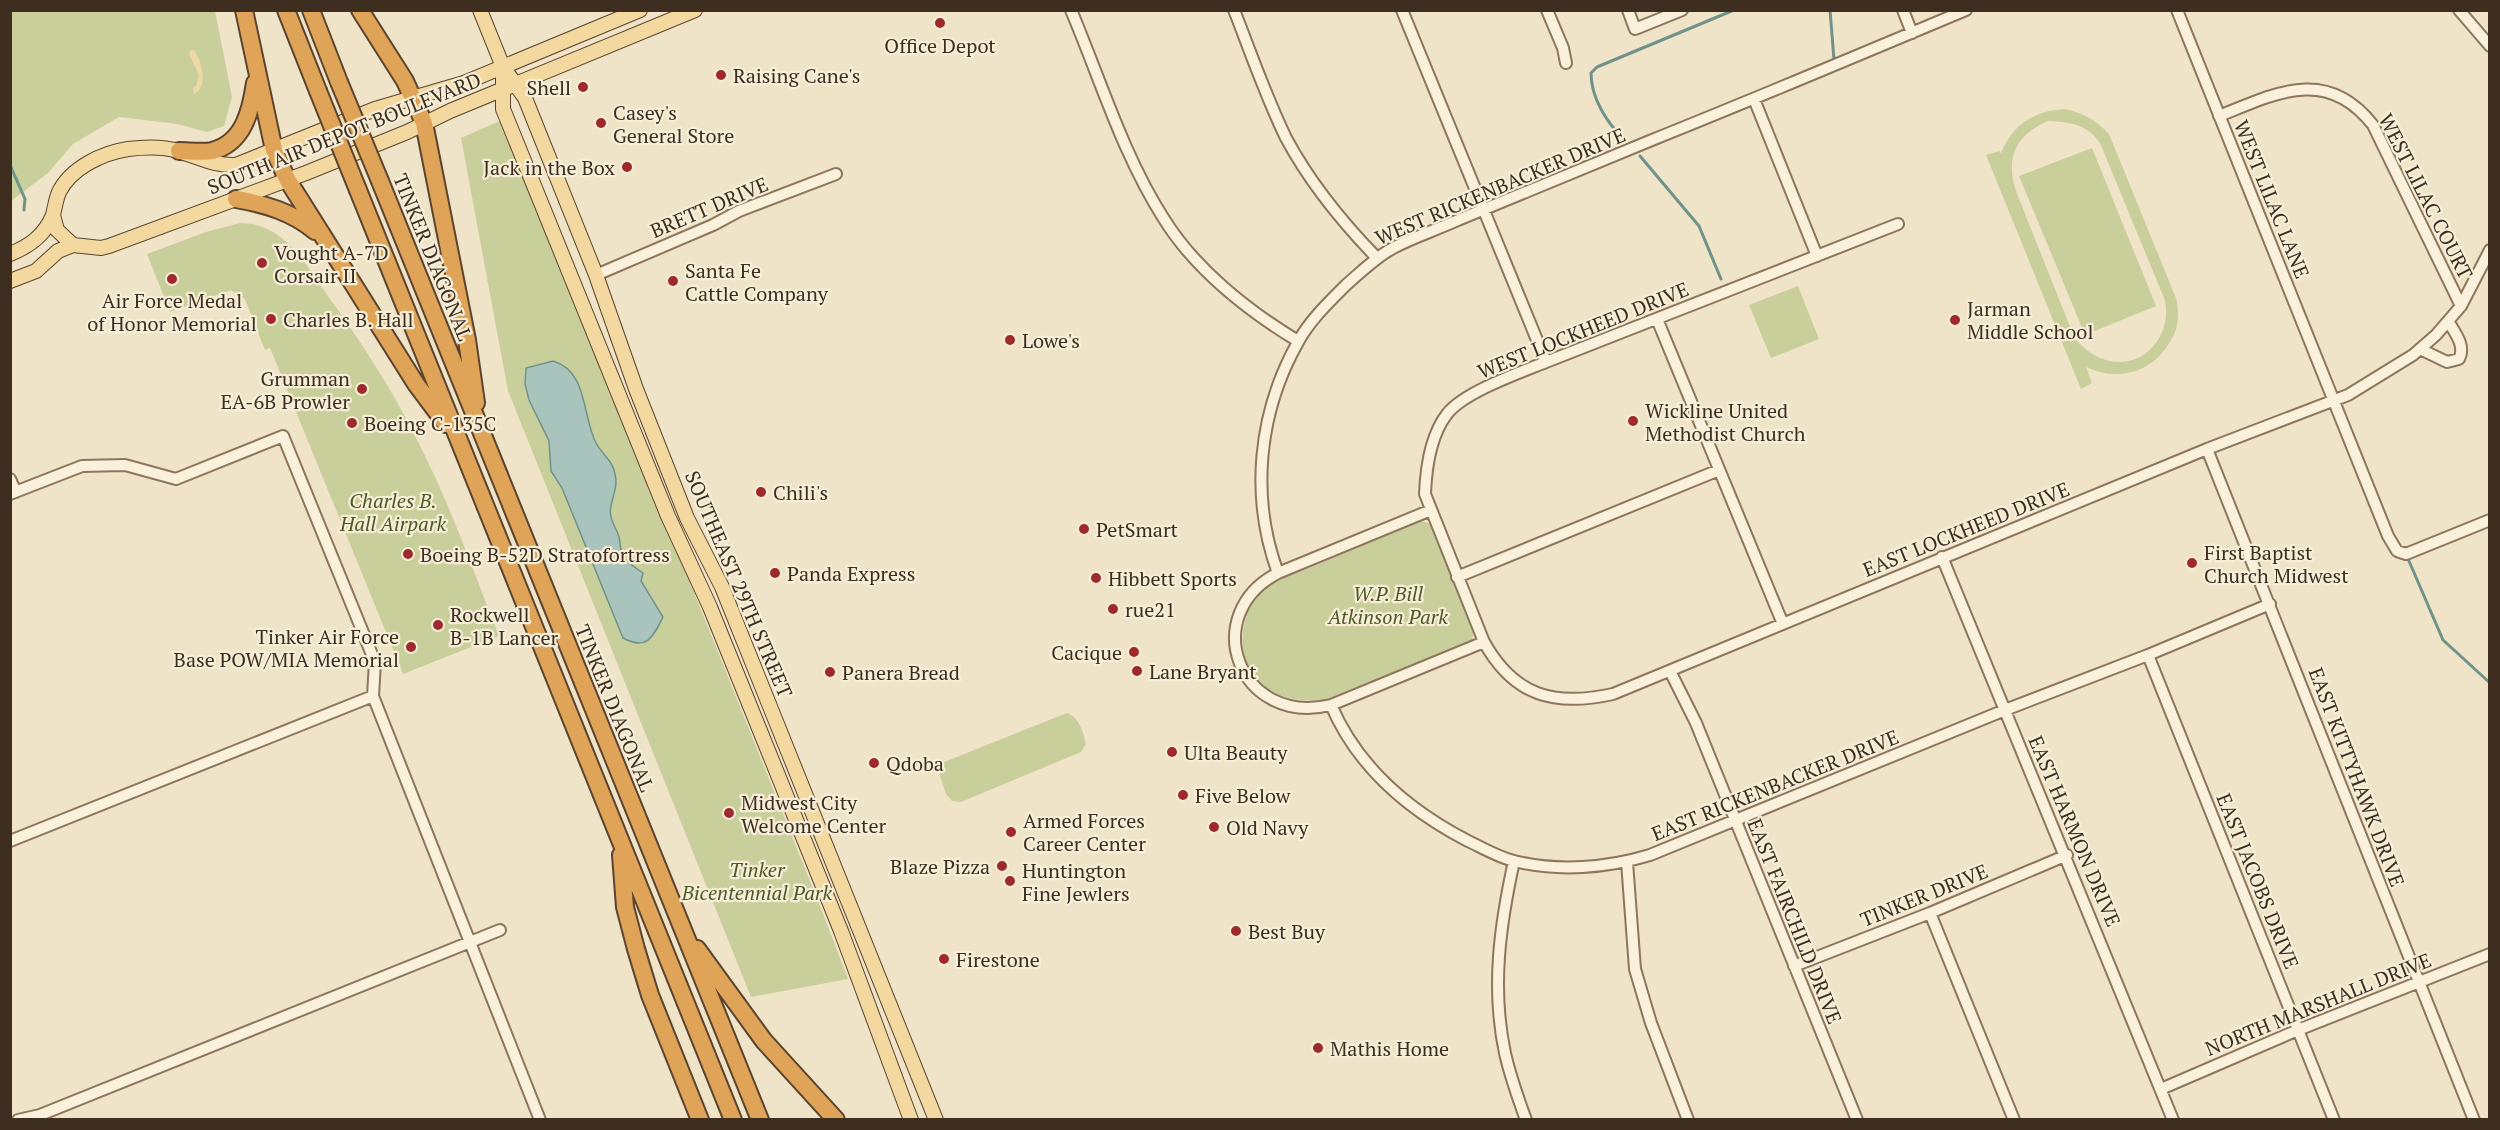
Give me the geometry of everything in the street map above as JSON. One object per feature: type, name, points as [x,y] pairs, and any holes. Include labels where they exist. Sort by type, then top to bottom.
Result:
[{"type":"highway","points":[[243,10],[274,150],[287,179],[416,384],[460,444]]},
{"type":"highway","points":[[286,10],[733,1119]]},
{"type":"highway","name":"TINKER DIAGONAL","points":[[311,10],[679,924],[760,1119]]},
{"type":"highway","points":[[360,10],[413,98],[424,123],[467,340],[481,434]]},
{"type":"highway","points":[[179,151],[209,151],[225,146],[232,140],[250,113],[257,73]]},
{"type":"highway","points":[[236,199],[265,204],[288,214],[304,222],[323,238]]},
{"type":"highway","points":[[620,839],[625,907],[636,950],[650,995],[700,1119]]},
{"type":"highway","points":[[679,924],[744,1016],[836,1119]]},
{"type":"main road","name":"SOUTHEAST 29TH STREET","points":[[480,10],[503,67],[525,98],[596,274],[636,389],[687,518],[722,587],[936,1119]]},
{"type":"main road","name":"SOUTH AIR DEPOT BOULEVARD","points":[[10,254],[30,246],[42,233],[53,215],[60,191],[72,176],[105,154],[144,147],[179,151],[207,162],[228,165],[245,162],[375,109],[464,83],[640,10]]},
{"type":"main road","name":"SOUTH AIR DEPOT BOULEVARD","points":[[73,245],[101,248],[109,246],[236,199],[695,10]]},
{"type":"main road","name":"SOUTHEAST 29TH STREET","points":[[503,67],[503,109],[647,464],[710,607],[841,931],[911,1119]]},
{"type":"main road","points":[[10,281],[36,271],[58,251],[73,245],[57,230],[53,215]]},
{"type":"street","points":[[1071,10],[1095,67],[1113,120],[1140,178],[1164,220],[1191,255],[1238,299],[1299,341]]},
{"type":"street","points":[[1234,10],[1286,137],[1307,173],[1361,242],[1377,258]]},
{"type":"street","points":[[1402,10],[1546,362]]},
{"type":"street","points":[[1547,10],[1563,48],[1566,63]]},
{"type":"street","points":[[1628,10],[1635,29],[1682,10]]},
{"type":"street","points":[[1903,10],[1912,33]]},
{"type":"street","name":"WEST RICKENBACKER DRIVE","points":[[1278,573],[1263,518],[1260,492],[1261,459],[1279,382],[1299,341],[1326,305],[1377,258],[1393,248],[1483,208],[1754,99],[1966,10]]},
{"type":"street","name":"WEST LILAC LANE","points":[[2177,10],[2388,536],[2397,551],[2406,554],[2417,551],[2490,520]]},
{"type":"street","points":[[2459,10],[2490,46]]},
{"type":"street","name":"WEST LILAC COURT","points":[[2219,116],[2275,93],[2300,88],[2323,90],[2344,98],[2363,111],[2373,125],[2461,306]]},
{"type":"street","points":[[1754,99],[1817,256]]},
{"type":"street","name":"BRETT DRIVE","points":[[596,274],[713,225],[739,211],[836,174]]},
{"type":"street","name":"WEST LOCKHEED DRIVE","points":[[1457,577],[1425,494],[1426,470],[1434,441],[1447,413],[1489,386],[1546,362],[1898,224]]},
{"type":"street","name":"EAST LOCKHEED DRIVE","points":[[1457,577],[1484,642],[1496,663],[1517,682],[1544,696],[1567,700],[1591,699],[1613,694],[2206,449],[2333,400],[2381,376],[2420,349],[2461,306],[2490,250]]},
{"type":"street","points":[[1657,318],[1783,624]]},
{"type":"street","points":[[2420,349],[2447,362],[2459,359],[2463,351],[2462,346],[2448,321]]},
{"type":"street","points":[[10,479],[13,493],[82,466],[125,465],[176,479],[283,436],[375,662],[373,696],[540,1119]]},
{"type":"street","name":"EAST KITTYHAWK DRIVE","points":[[2206,449],[2270,604],[2474,1119]]},
{"type":"street","points":[[1457,577],[1719,470]]},
{"type":"street","points":[[1431,510],[1278,573],[1259,584],[1245,603],[1235,635],[1237,655],[1241,666],[1252,684],[1276,702],[1303,709],[1331,705],[1484,642]]},
{"type":"street","name":"EAST HARMON DRIVE","points":[[1942,557],[2067,855],[2174,1119]]},
{"type":"street","name":"EAST RICKENBACKER DRIVE","points":[[1331,705],[1348,738],[1366,763],[1401,799],[1441,826],[1486,850],[1514,861],[1551,867],[1590,867],[1627,862],[1736,822],[2270,604]]},
{"type":"street","name":"EAST JACOBS DRIVE","points":[[2148,655],[2334,1119]]},
{"type":"street","name":"EAST FAIRCHILD DRIVE","points":[[1671,671],[1696,723],[1857,1119]]},
{"type":"street","points":[[10,842],[373,696]]},
{"type":"street","name":"TINKER DRIVE","points":[[1794,966],[1930,913],[2067,855]]},
{"type":"street","points":[[1514,861],[1501,922],[1497,964],[1497,1007],[1505,1053],[1526,1119]]},
{"type":"street","points":[[1627,862],[1635,969],[1651,1023],[1688,1119]]},
{"type":"street","points":[[1930,913],[2014,1119]]},
{"type":"street","points":[[18,1119],[40,1115],[500,930]]},
{"type":"street","name":"NORTH MARSHALL DRIVE","points":[[2161,1089],[2298,1030],[2490,954]]},
{"type":"green space","points":[[10,11],[215,11],[232,97],[224,126],[207,132],[177,124],[119,117],[73,144],[48,173],[11,201]]},
{"type":"green space","points":[[2064,109],[2083,115],[2099,124],[2109,134],[2176,298],[2178,308],[2178,322],[2174,334],[2154,361],[2133,372],[2121,374],[2098,372],[2086,367],[2092,383],[2081,389],[1986,155],[2000,151],[2001,154],[2011,135],[2025,121],[2053,110]],"holes":[[[2048,121],[2077,125],[2084,128],[2100,143],[2164,298],[2166,309],[2162,331],[2157,341],[2142,356],[2113,362],[2090,352],[2075,339],[2013,179],[2012,168],[2016,148],[2028,133]]]},
{"type":"green space","name":"Tinker Bicentennial Park","points":[[504,119],[848,979],[751,997],[508,391],[461,138]]},
{"type":"green space","points":[[2092,148],[2156,306],[2085,335],[2019,176]]},
{"type":"green space","name":"Charles B. Hall Airpark","points":[[240,223],[270,230],[293,249],[313,273],[376,367],[407,420],[439,486],[499,636],[403,674],[270,348],[265,350],[245,299],[231,290],[170,312],[147,254],[206,232]]},
{"type":"green space","points":[[1798,286],[1819,339],[1771,358],[1749,305]]},
{"type":"green space","name":"W.P. Bill Atkinson Park","points":[[1422,521],[1431,524],[1474,632],[1472,640],[1324,700],[1303,700],[1283,696],[1258,680],[1246,662],[1243,630],[1250,608],[1262,591],[1279,580]]},
{"type":"green space","points":[[1067,713],[1075,718],[1082,730],[1086,744],[1081,752],[961,802],[952,801],[946,794],[939,773],[944,762]]},
{"type":"sand","points":[[191,50],[194,50],[197,55],[203,74],[199,91],[194,94],[193,88],[196,86],[199,75],[189,54]]},
{"type":"water","points":[[553,361],[564,366],[573,374],[578,384],[596,443],[614,469],[616,483],[611,514],[622,553],[627,561],[643,573],[641,581],[663,617],[656,631],[644,642],[631,642],[623,638],[562,488],[551,471],[549,441],[529,400],[525,384],[526,368]]},
{"type":"waterway","points":[[1623,138],[1611,124],[1597,100],[1591,73],[1597,67],[1734,10]]},
{"type":"waterway","points":[[1830,10],[1834,60]]},
{"type":"waterway","points":[[1640,156],[1699,226],[1721,279]]},
{"type":"waterway","points":[[10,165],[25,199],[24,210]]},
{"type":"waterway","points":[[2409,561],[2443,640],[2490,683]]},
{"type":"place","name":"Office Depot","points":[[940,23]]},
{"type":"place","name":"Raising Cane's","points":[[721,75]]},
{"type":"place","name":"Shell","points":[[583,87]]},
{"type":"place","name":"Casey's General Store","points":[[601,123]]},
{"type":"place","name":"Jack in the Box","points":[[627,167]]},
{"type":"place","name":"Vought A-7D Corsair II","points":[[262,263]]},
{"type":"place","name":"Air Force Medal of Honor Memorial","points":[[172,279]]},
{"type":"place","name":"Santa Fe Cattle Company","points":[[673,281]]},
{"type":"place","name":"Charles B. Hall","points":[[271,319]]},
{"type":"place","name":"Jarman Middle School","points":[[1955,320]]},
{"type":"place","name":"Lowe's","points":[[1010,340]]},
{"type":"place","name":"Grumman EA-6B Prowler","points":[[362,389]]},
{"type":"place","name":"Wickline United Methodist Church","points":[[1633,421]]},
{"type":"place","name":"Boeing C-135C","points":[[352,423]]},
{"type":"place","name":"Chili's","points":[[761,492]]},
{"type":"place","name":"PetSmart","points":[[1084,529]]},
{"type":"place","name":"Boeing B-52D Stratofortress","points":[[408,554]]},
{"type":"place","name":"First Baptist Church Midwest","points":[[2192,563]]},
{"type":"place","name":"Panda Express","points":[[775,573]]},
{"type":"place","name":"Hibbett Sports","points":[[1096,578]]},
{"type":"place","name":"rue21","points":[[1113,609]]},
{"type":"place","name":"Rockwell B-1B Lancer","points":[[438,625]]},
{"type":"place","name":"Tinker Air Force Base POW/MIA Memorial","points":[[411,647]]},
{"type":"place","name":"Cacique","points":[[1134,652]]},
{"type":"place","name":"Lane Bryant","points":[[1137,671]]},
{"type":"place","name":"Panera Bread","points":[[830,672]]},
{"type":"place","name":"Ulta Beauty","points":[[1172,752]]},
{"type":"place","name":"Qdoba","points":[[874,763]]},
{"type":"place","name":"Five Below","points":[[1183,795]]},
{"type":"place","name":"Midwest City Welcome Center","points":[[729,813]]},
{"type":"place","name":"Old Navy","points":[[1214,827]]},
{"type":"place","name":"Armed Forces Career Center","points":[[1011,832]]},
{"type":"place","name":"Blaze Pizza","points":[[1002,866]]},
{"type":"place","name":"Huntington Fine Jewlers","points":[[1010,881]]},
{"type":"place","name":"Best Buy","points":[[1236,931]]},
{"type":"place","name":"Firestone","points":[[944,959]]},
{"type":"place","name":"Mathis Home","points":[[1318,1048]]}]
